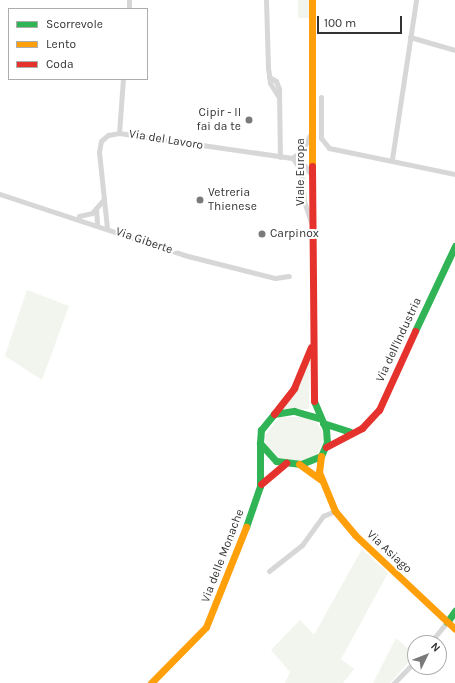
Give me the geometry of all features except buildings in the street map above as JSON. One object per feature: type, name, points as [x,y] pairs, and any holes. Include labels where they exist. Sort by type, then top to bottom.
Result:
[{"type":"main road","name":"Viale Europa","points":[[312,0],[312,384],[320,420]]},
{"type":"main road","name":"Via dell'Industria","points":[[326,447],[371,421],[379,410],[455,246]]},
{"type":"main road","points":[[260,486],[261,430],[294,388],[313,343]]},
{"type":"main road","points":[[274,414],[294,411],[350,432]]},
{"type":"main road","points":[[320,420],[326,447],[321,456],[321,480]]},
{"type":"main road","points":[[260,443],[268,456],[286,463],[296,464],[310,469],[321,480]]},
{"type":"main road","points":[[296,464],[321,456]]},
{"type":"main road","points":[[260,486],[276,468],[286,463]]},
{"type":"main road","name":"Via Asiago","points":[[321,480],[335,511],[355,535],[455,629]]},
{"type":"main road","name":"Via delle Monache","points":[[151,683],[206,627],[220,598],[260,486]]},
{"type":"main road","points":[[447,622],[455,611]]},
{"type":"street","points":[[266,0],[269,77],[278,96],[280,157]]},
{"type":"street","points":[[392,159],[416,0]]},
{"type":"street","points":[[410,37],[455,50]]},
{"type":"street","points":[[119,132],[123,80]]},
{"type":"street","points":[[321,97],[323,142],[329,148],[392,159],[455,174]]},
{"type":"street","points":[[292,158],[302,151],[312,131]]},
{"type":"street","name":"Via del Lavoro","points":[[107,228],[101,141],[119,132],[292,158]]},
{"type":"street","points":[[292,158],[305,166],[312,177]]},
{"type":"street","points":[[292,158],[301,171],[304,201],[313,230]]},
{"type":"street","name":"Via Giberte","points":[[0,194],[76,216],[184,255],[275,278],[290,276]]},
{"type":"street","points":[[76,216],[96,209],[104,199]]},
{"type":"street","points":[[96,209],[97,224]]},
{"type":"street","points":[[97,224],[106,214]]},
{"type":"street","points":[[269,571],[302,545],[323,516],[335,511]]},
{"type":"street","points":[[436,635],[447,622]]},
{"type":"street","points":[[394,683],[407,669]]},
{"type":"shaded area","points":[[298,0],[309,0],[309,18],[298,18]]},
{"type":"shaded area","points":[[27,290],[69,306],[42,380],[5,356]]},
{"type":"shaded area","points":[[310,351],[309,409],[284,409],[297,389]]},
{"type":"shaded area","points":[[280,417],[305,417],[317,423],[325,436],[318,454],[304,461],[278,459],[266,445],[265,435]]},
{"type":"shaded area","points":[[362,549],[388,573],[341,659],[354,669],[343,683],[285,683],[290,672],[271,650],[300,620],[314,635]]},
{"type":"shaded area","points":[[396,638],[407,648],[407,664],[390,683],[373,683]]},
{"type":"traffic: fast","points":[[415,331],[455,246]]},
{"type":"traffic: fast","points":[[314,401],[326,429],[327,442],[321,456],[301,464],[276,461],[260,443],[261,430],[274,414],[294,411],[318,418]]},
{"type":"traffic: fast","points":[[323,423],[350,432]]},
{"type":"traffic: fast","points":[[246,527],[260,486],[260,445]]},
{"type":"traffic: fast","points":[[447,622],[455,611]]},
{"type":"traffic: slow","points":[[312,0],[312,166]]},
{"type":"traffic: slow","points":[[321,456],[319,472],[335,511],[355,535],[455,629]]},
{"type":"traffic: slow","points":[[299,464],[320,479]]},
{"type":"traffic: slow","points":[[151,683],[206,627],[246,527]]},
{"type":"traffic: jam","points":[[312,166],[314,401]]},
{"type":"traffic: jam","points":[[326,447],[362,428],[379,410],[415,331]]},
{"type":"traffic: jam","points":[[274,414],[294,388],[311,347]]},
{"type":"traffic: jam","points":[[261,484],[286,463]]},
{"type":"place","name":"Cipir - Il fai da te","points":[[249,120]]},
{"type":"place","name":"Vetreria Thienese","points":[[200,200]]},
{"type":"place","name":"Carpinox","points":[[262,234]]}]
